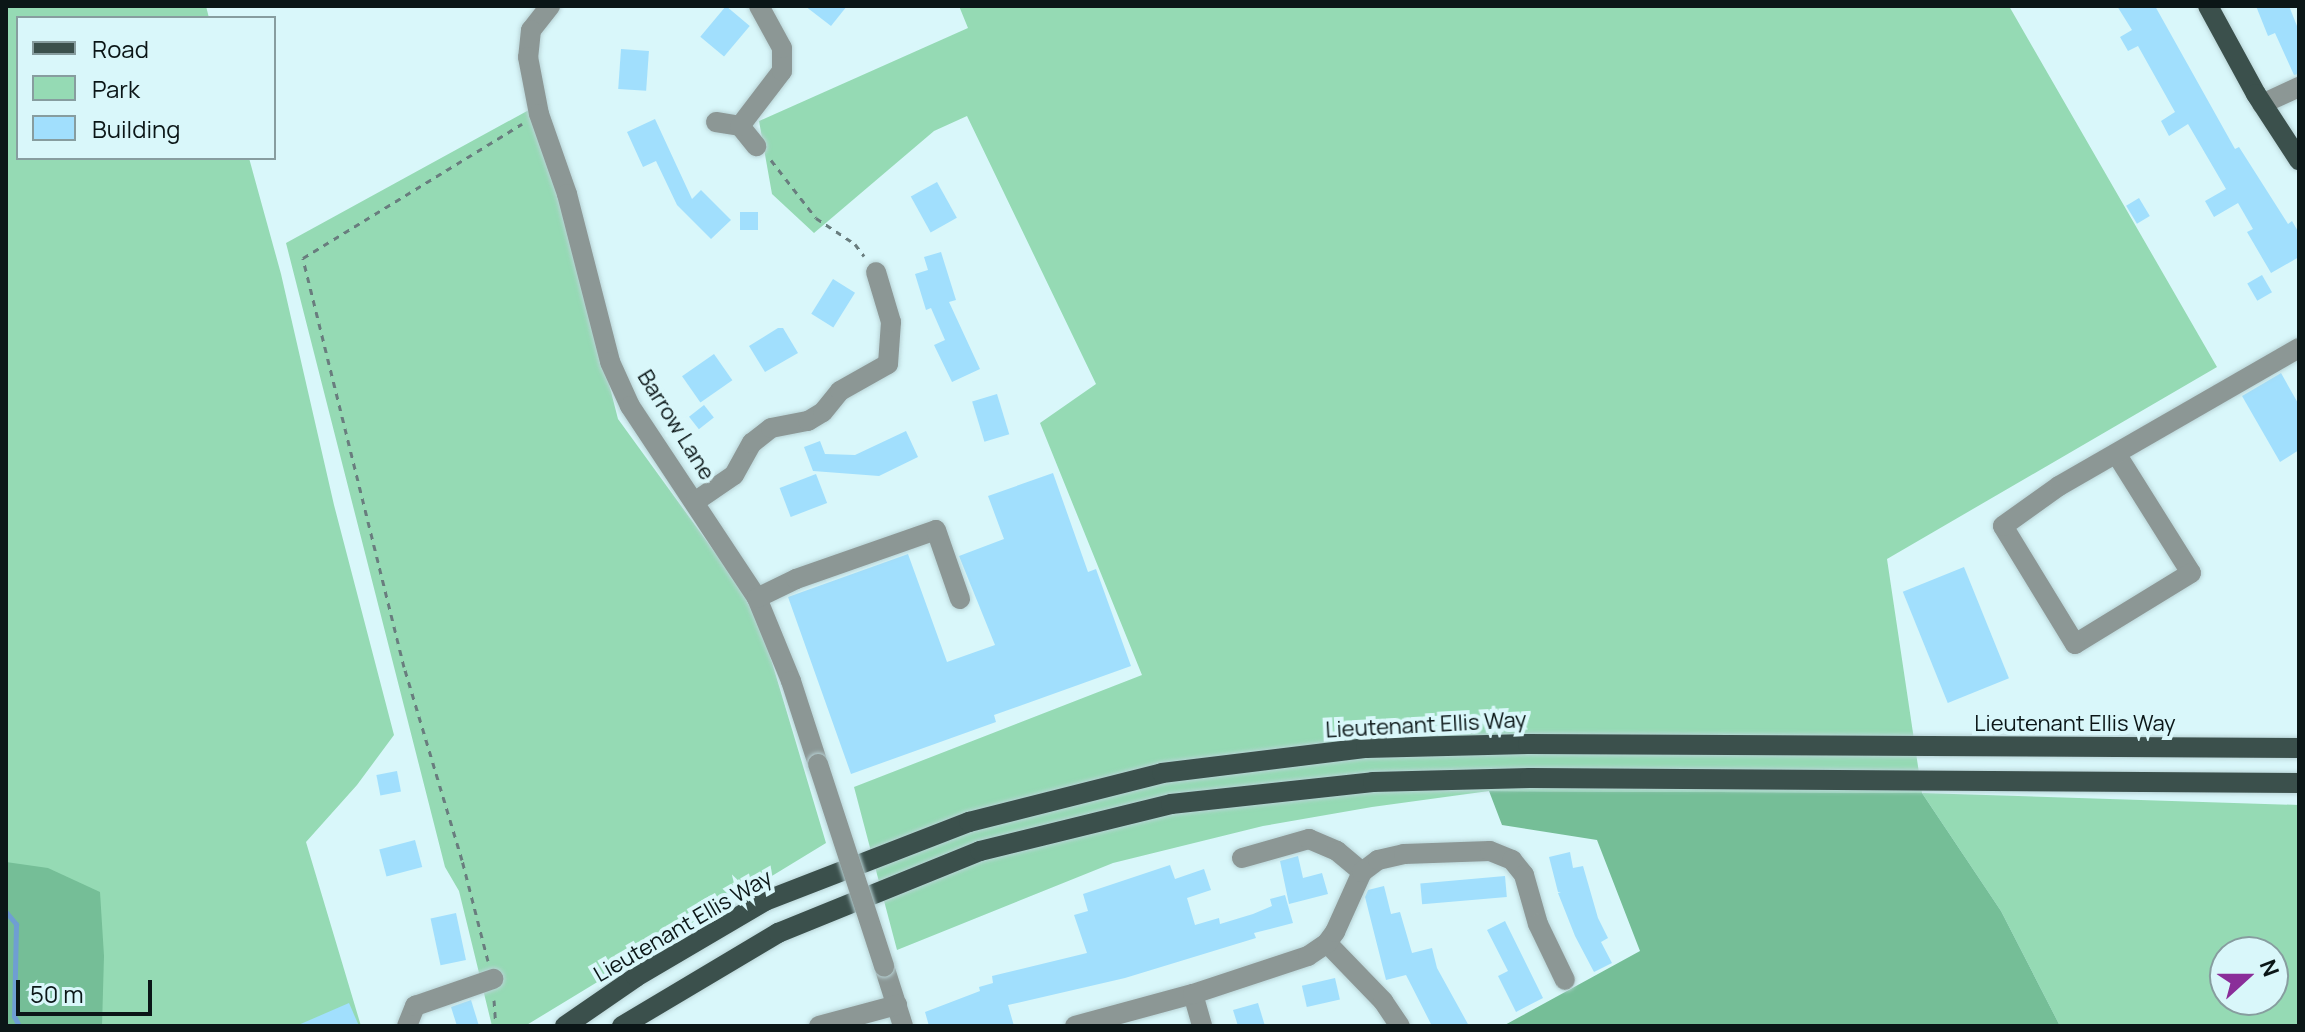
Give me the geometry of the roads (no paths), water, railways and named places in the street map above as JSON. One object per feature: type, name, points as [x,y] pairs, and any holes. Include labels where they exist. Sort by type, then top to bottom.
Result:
[{"type":"main road","points":[[2208,6],[2262,104],[2299,160]]},
{"type":"main road","name":"Lieutenant Ellis Way","points":[[565,1026],[636,977],[765,901],[969,822],[1162,773],[1366,748],[1528,744],[2299,748]]},
{"type":"main road","points":[[622,1026],[778,933],[980,851],[1171,804],[1373,782],[1530,778],[2299,783]]},
{"type":"street","name":"Barrow Lane","points":[[550,6],[531,30],[528,57],[539,114],[567,194],[610,362],[630,406],[696,501],[757,598],[791,681],[903,1026]]},
{"type":"street","points":[[740,126],[782,71],[779,37],[759,6]]},
{"type":"street","points":[[2262,104],[2299,87]]},
{"type":"street","points":[[716,122],[740,126],[756,146]]},
{"type":"street","points":[[696,501],[734,475],[752,443],[771,428],[808,421],[823,412],[840,391],[888,364],[891,322],[876,272]]},
{"type":"street","points":[[2117,455],[2191,573],[2075,644],[2003,526],[2059,486],[2299,348]]},
{"type":"street","points":[[757,598],[796,579],[936,530],[960,599]]},
{"type":"street","points":[[1242,858],[1309,839],[1337,851],[1362,872]]},
{"type":"street","points":[[1075,1026],[1193,994],[1296,960],[1327,943],[1362,872],[1378,860],[1404,854],[1490,851],[1512,860],[1524,875],[1538,924],[1565,980]]},
{"type":"street","points":[[1327,943],[1383,1001],[1400,1026]]},
{"type":"street","points":[[407,1026],[415,1006],[493,979]]},
{"type":"street","points":[[1193,994],[1202,1026]]},
{"type":"street","points":[[819,1026],[873,1020],[897,1005]]},
{"type":"waterway","points":[[6,912],[16,924],[14,1016],[19,1026]]}]
